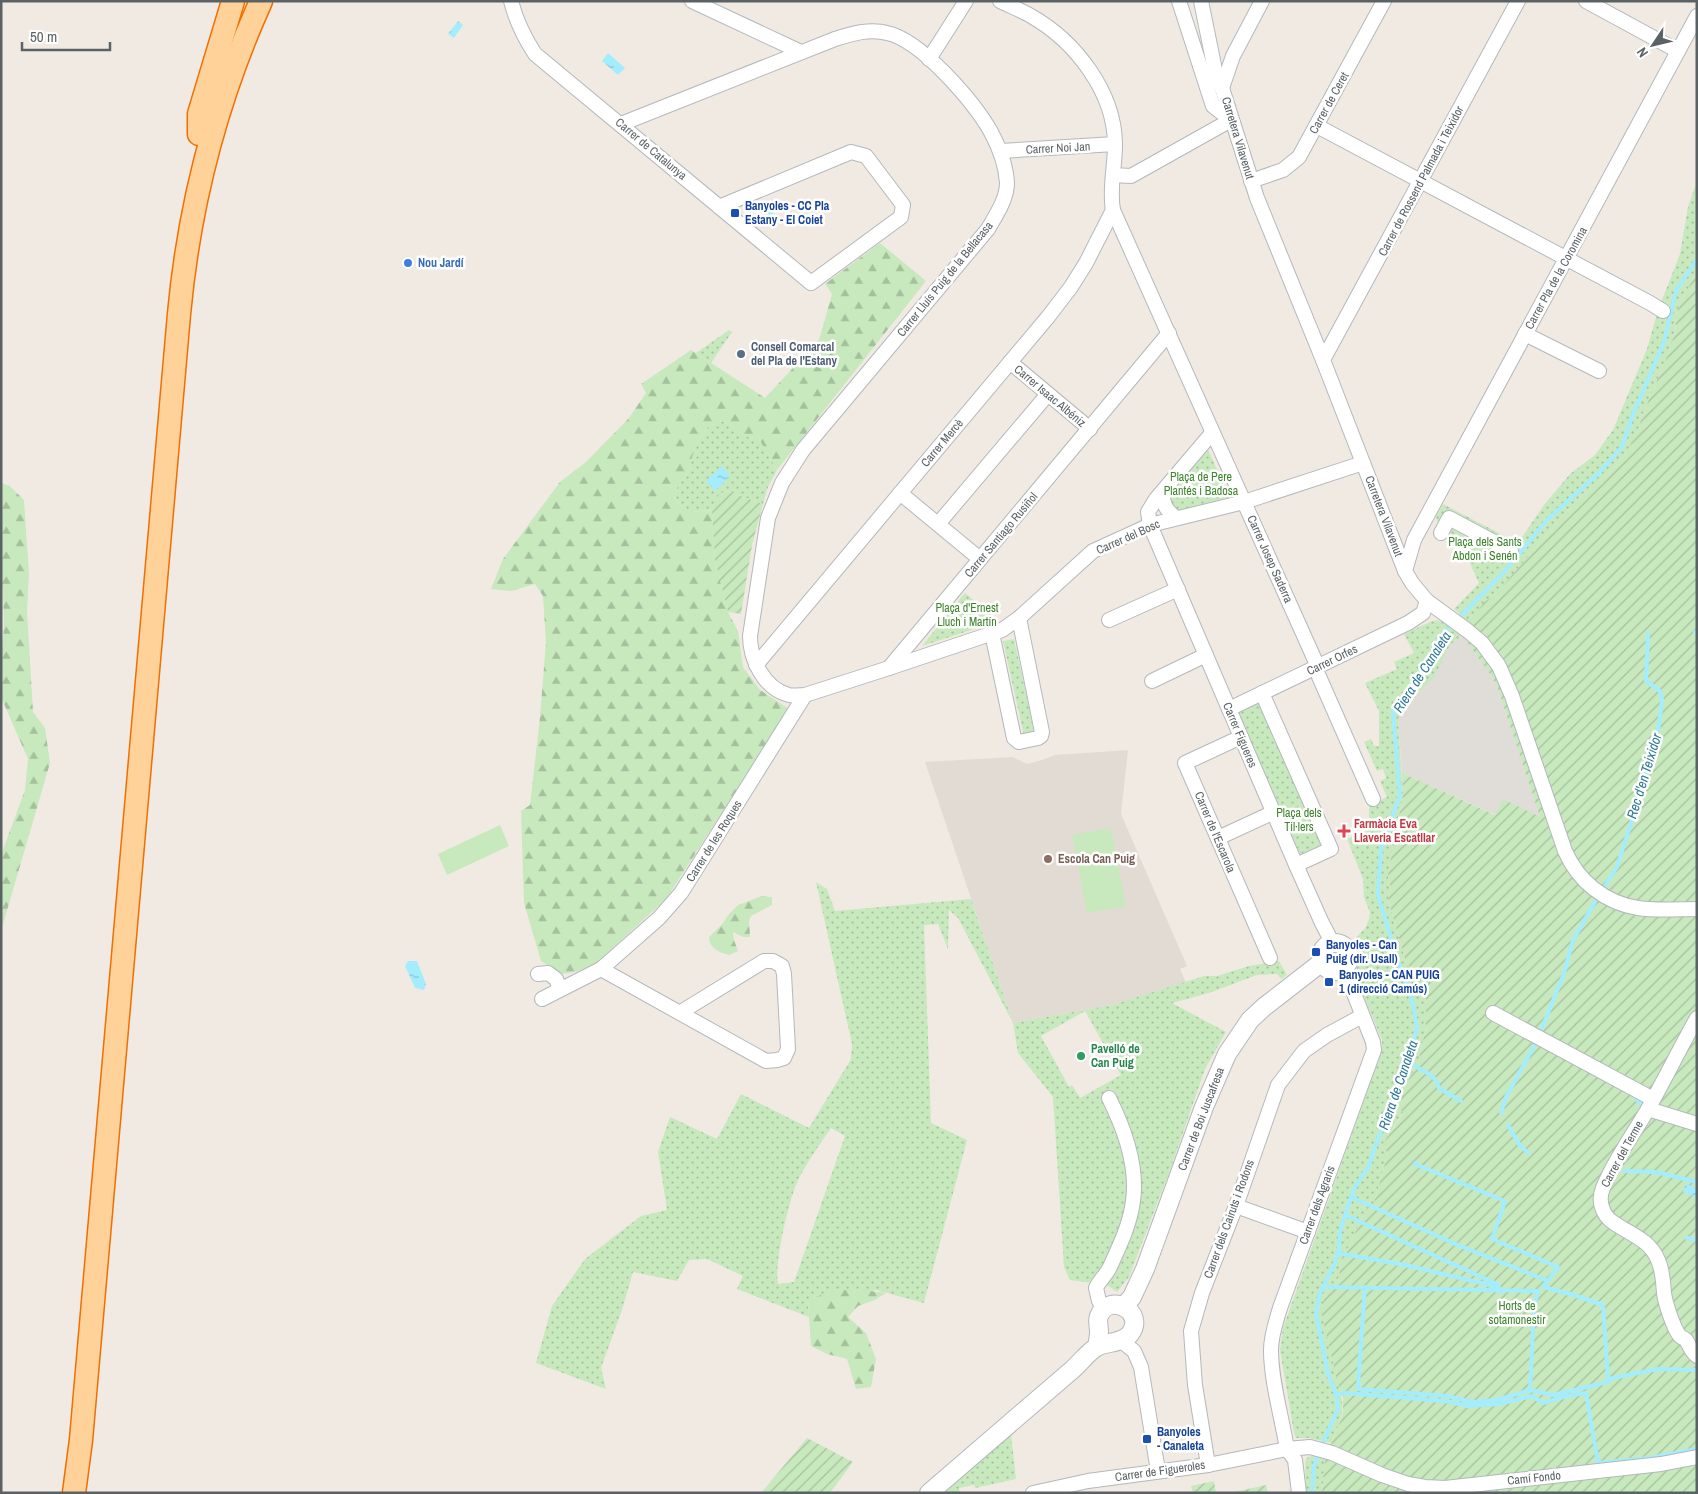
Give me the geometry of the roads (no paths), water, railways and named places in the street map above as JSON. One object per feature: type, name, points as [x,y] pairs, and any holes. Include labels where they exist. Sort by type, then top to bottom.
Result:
[{"type":"highway","points":[[204,138],[199,114],[233,1]]},
{"type":"highway","points":[[74,1493],[82,1430],[180,294],[188,239],[203,166],[204,138],[226,50],[246,1]]},
{"type":"highway","points":[[61,1493],[70,1420],[167,293],[173,246],[183,195],[204,138],[261,1]]},
{"type":"highway","points":[[204,138],[224,121],[245,60],[270,1]]},
{"type":"street","name":"Carrer de Catalunya","points":[[511,1],[515,19],[535,54],[621,124],[719,207],[811,283],[901,217],[903,205],[866,156],[851,152],[719,207]]},
{"type":"street","points":[[692,1],[801,52]]},
{"type":"street","points":[[929,59],[966,1]]},
{"type":"street","points":[[1000,1],[1030,15],[1051,29],[1070,46],[1090,70],[1109,108],[1115,144],[1111,198],[1112,210]]},
{"type":"street","points":[[1113,175],[1131,176],[1231,120],[1213,106],[1179,1]]},
{"type":"street","name":"Carretera Vilavenut","points":[[1201,1],[1216,74],[1251,181],[1265,220],[1364,463],[1405,571],[1427,601],[1468,631],[1488,649],[1504,675],[1568,860],[1578,874],[1596,892],[1628,906],[1652,909],[1697,909]]},
{"type":"street","points":[[1222,88],[1235,52],[1262,1]]},
{"type":"street","name":"Carrer de Ceret","points":[[1251,181],[1283,170],[1293,164],[1299,157],[1384,1]]},
{"type":"street","name":"Carrer de Rossend Palmada i Teixidor","points":[[1323,360],[1518,1]]},
{"type":"street","points":[[1586,1],[1678,51]]},
{"type":"street","name":"Carrer Pla de la Coromina","points":[[1405,571],[1414,540],[1697,16]]},
{"type":"street","name":"Carrer Lluís Puig de la Bellacasa","points":[[621,124],[849,34],[872,31],[886,32],[896,36],[929,59],[946,75],[981,116],[1000,151],[1007,185],[1004,199],[988,229],[803,450],[782,483],[768,518],[750,636],[752,655],[756,665],[770,683],[782,693],[791,696],[805,695]]},
{"type":"street","points":[[1210,44],[1218,54],[1224,55],[1235,52]]},
{"type":"street","points":[[1317,126],[1663,311]]},
{"type":"street","name":"Carrer Noi Jan","points":[[1000,151],[1115,144]]},
{"type":"street","name":"Carrer Mercè","points":[[756,665],[1048,317],[1071,287],[1086,263],[1112,210]]},
{"type":"street","name":"Carrer Josep Saderra","points":[[1112,210],[1318,667],[1317,672],[1373,799]]},
{"type":"street","name":"Carrer Santiago Rusiñol","points":[[888,668],[1169,333]]},
{"type":"street","points":[[1525,334],[1598,371]]},
{"type":"street","name":"Carrer Isaac Albéniz","points":[[1010,362],[1090,429]]},
{"type":"street","points":[[938,524],[1048,394]]},
{"type":"street","points":[[1124,537],[1145,509],[1212,433]]},
{"type":"street","name":"Carrer del Bosc","points":[[888,668],[1003,629],[1019,618],[1093,552],[1150,525],[1244,502],[1364,463]]},
{"type":"street","points":[[900,493],[980,560]]},
{"type":"street","points":[[1159,495],[1167,510],[1176,518]]},
{"type":"street","points":[[1150,525],[1148,512],[1159,495]]},
{"type":"street","points":[[1441,533],[1449,518],[1510,551]]},
{"type":"street","name":"Carrer Figueres","points":[[1150,525],[1296,865],[1333,944]]},
{"type":"street","points":[[1392,539],[1402,543],[1414,540]]},
{"type":"street","points":[[1109,620],[1178,590]]},
{"type":"street","name":"Carrer Orfes","points":[[1229,709],[1408,623],[1423,614],[1427,601]]},
{"type":"street","points":[[992,633],[1014,738],[1019,742],[1038,738],[1042,732],[1019,618]]},
{"type":"street","points":[[1152,681],[1206,655]]},
{"type":"street","points":[[805,695],[888,668]]},
{"type":"street","points":[[1262,693],[1332,849],[1296,865]]},
{"type":"street","name":"Carrer de les Roques","points":[[542,999],[601,969],[659,918],[681,893],[805,695]]},
{"type":"street","name":"Carrer de l'Escarola","points":[[1241,737],[1185,763],[1270,958]]},
{"type":"street","points":[[1218,838],[1274,812]]},
{"type":"street","points":[[1333,944],[1342,945],[1348,952],[1349,961],[1344,968],[1332,971],[1324,966],[1322,962],[1323,950],[1333,944]]},
{"type":"street","points":[[601,969],[766,1061],[784,1058],[788,1049],[784,974],[782,966],[773,961],[764,962],[681,1012]]},
{"type":"street","name":"Carrer de Boi Juscafresa","points":[[1124,1306],[1132,1297],[1145,1269],[1204,1107],[1226,1054],[1250,1020],[1322,962]]},
{"type":"street","name":"Carrer dels Agraris","points":[[1299,1493],[1295,1460],[1287,1449],[1271,1349],[1280,1308],[1374,1050],[1373,1042],[1344,968]]},
{"type":"street","points":[[538,974],[548,973],[556,979],[560,989]]},
{"type":"street","points":[[1493,1013],[1651,1104],[1697,1124]]},
{"type":"street","name":"Carrer dels Cairuts i Rodons","points":[[1208,1465],[1195,1385],[1191,1331],[1202,1293],[1236,1206],[1278,1086],[1304,1051],[1327,1035],[1362,1016]]},
{"type":"street","name":"Carrer del Terme","points":[[1697,1018],[1651,1104],[1612,1168],[1602,1190],[1600,1201],[1604,1213],[1614,1224],[1642,1239],[1650,1246],[1658,1259],[1663,1277],[1664,1295],[1679,1335],[1686,1340],[1697,1356]]},
{"type":"street","points":[[1105,1308],[1099,1301],[1096,1288],[1108,1271],[1126,1232],[1134,1192],[1134,1174],[1129,1150],[1115,1111],[1108,1098]]},
{"type":"street","points":[[1236,1206],[1308,1232]]},
{"type":"street","points":[[929,1493],[1072,1370],[1098,1338],[1098,1320],[1101,1311],[1114,1304],[1124,1306],[1131,1312],[1134,1324],[1130,1334],[1117,1340]]},
{"type":"street","points":[[1098,1338],[1106,1337],[1117,1340],[1134,1352],[1141,1367],[1158,1471]]},
{"type":"street","name":"Camí Fondo","points":[[1287,1449],[1310,1447],[1332,1452],[1382,1475],[1408,1484],[1445,1488],[1661,1464],[1697,1457]]},
{"type":"street","name":"Carrer de Figueroles","points":[[1033,1493],[1072,1489],[1088,1481],[1208,1465],[1287,1449]]},
{"type":"water","points":[[458,21],[463,25],[454,38],[448,34]]},
{"type":"water","points":[[608,53],[625,68],[618,75],[602,61]]},
{"type":"water","points":[[766,205],[774,207],[772,219],[764,218]]},
{"type":"water","points":[[722,466],[730,476],[715,491],[706,481]]},
{"type":"water","points":[[408,961],[417,961],[426,984],[424,990],[415,988],[405,966]]},
{"type":"water","points":[[1686,1184],[1697,1188],[1697,1198],[1683,1192]]},
{"type":"waterway","name":"Riera de Canaleta","points":[[1458,619],[1505,571],[1547,520],[1599,473],[1622,447],[1632,417],[1664,342],[1676,291],[1697,259]]},
{"type":"waterway","name":"Riera de Canaleta","points":[[1321,1447],[1338,1409],[1336,1394],[1328,1374],[1316,1313],[1320,1293],[1335,1263],[1339,1248],[1340,1231],[1349,1203],[1355,1187],[1369,1166],[1405,1070],[1417,1028],[1412,1000],[1397,959],[1378,895],[1381,848],[1400,795],[1393,713],[1410,691],[1441,636],[1453,624]]},
{"type":"waterway","name":"Rec d'en Teixidor","points":[[1602,890],[1617,867],[1649,766],[1659,725],[1662,700],[1660,691],[1646,681],[1648,634]]},
{"type":"waterway","name":"Rec d'en Teixidor","points":[[1501,1113],[1506,1097],[1537,1041],[1564,973],[1573,940],[1596,900]]},
{"type":"waterway","points":[[1408,1062],[1429,1074],[1435,1079],[1439,1088],[1461,1101]]},
{"type":"waterway","points":[[1634,1096],[1644,1108]]},
{"type":"waterway","name":"Rec d'en Teixidor","points":[[1508,1125],[1519,1144],[1528,1153]]},
{"type":"waterway","points":[[1416,1163],[1505,1201],[1492,1239],[1558,1267],[1543,1287],[1603,1305],[1608,1379],[1658,1369],[1697,1370]]},
{"type":"waterway","name":"Rec d'en Teixidor","points":[[1624,1171],[1656,1172],[1697,1182]]},
{"type":"waterway","points":[[1351,1197],[1453,1243],[1548,1281]]},
{"type":"waterway","points":[[1345,1215],[1497,1284],[1501,1292]]},
{"type":"waterway","points":[[1687,1238],[1697,1240]]},
{"type":"waterway","points":[[1338,1253],[1405,1265],[1498,1287]]},
{"type":"waterway","points":[[1323,1287],[1538,1291],[1534,1307],[1530,1390]]},
{"type":"waterway","points":[[1365,1287],[1359,1389],[1447,1396],[1472,1402],[1497,1400],[1530,1390],[1553,1395],[1608,1382],[1608,1379]]},
{"type":"waterway","points":[[1336,1394],[1346,1393],[1445,1401],[1468,1406],[1498,1404],[1532,1396],[1543,1403],[1586,1393],[1598,1463],[1649,1458],[1697,1449]]},
{"type":"waterway","name":"Riera de Canaleta","points":[[1312,1493],[1314,1466],[1319,1453]]},
{"type":"place","name":"Banyoles - CC Pla Estany - El Coiet","points":[[735,213]]},
{"type":"place","name":"Nou Jardí","points":[[408,263]]},
{"type":"place","name":"Consell Comarcal del Pla de l'Estany","points":[[741,354]]},
{"type":"place","name":"Farmàcia Eva Llaveria Escatllar","points":[[1344,831]]},
{"type":"place","name":"Escola Can Puig","points":[[1048,859]]},
{"type":"place","name":"Banyoles - Can Puig (dir. Usall)","points":[[1316,952]]},
{"type":"place","name":"Banyoles - CAN PUIG 1 (direcció Camús)","points":[[1329,982]]},
{"type":"place","name":"Pavelló de Can Puig","points":[[1081,1056]]},
{"type":"place","name":"Banyoles - Canaleta","points":[[1147,1439]]},
{"type":"park label","name":"Plaça de Pere Plantés i Badosa","points":[[1201,484]]},
{"type":"park label","name":"Plaça dels Sants Abdon i Senén","points":[[1485,549]]},
{"type":"park label","name":"Plaça d'Ernest Lluch i Martín","points":[[967,615]]},
{"type":"park label","name":"Plaça dels Til·lers","points":[[1299,820]]},
{"type":"park label","name":"Horts de sotamonestir","points":[[1517,1313]]}]
